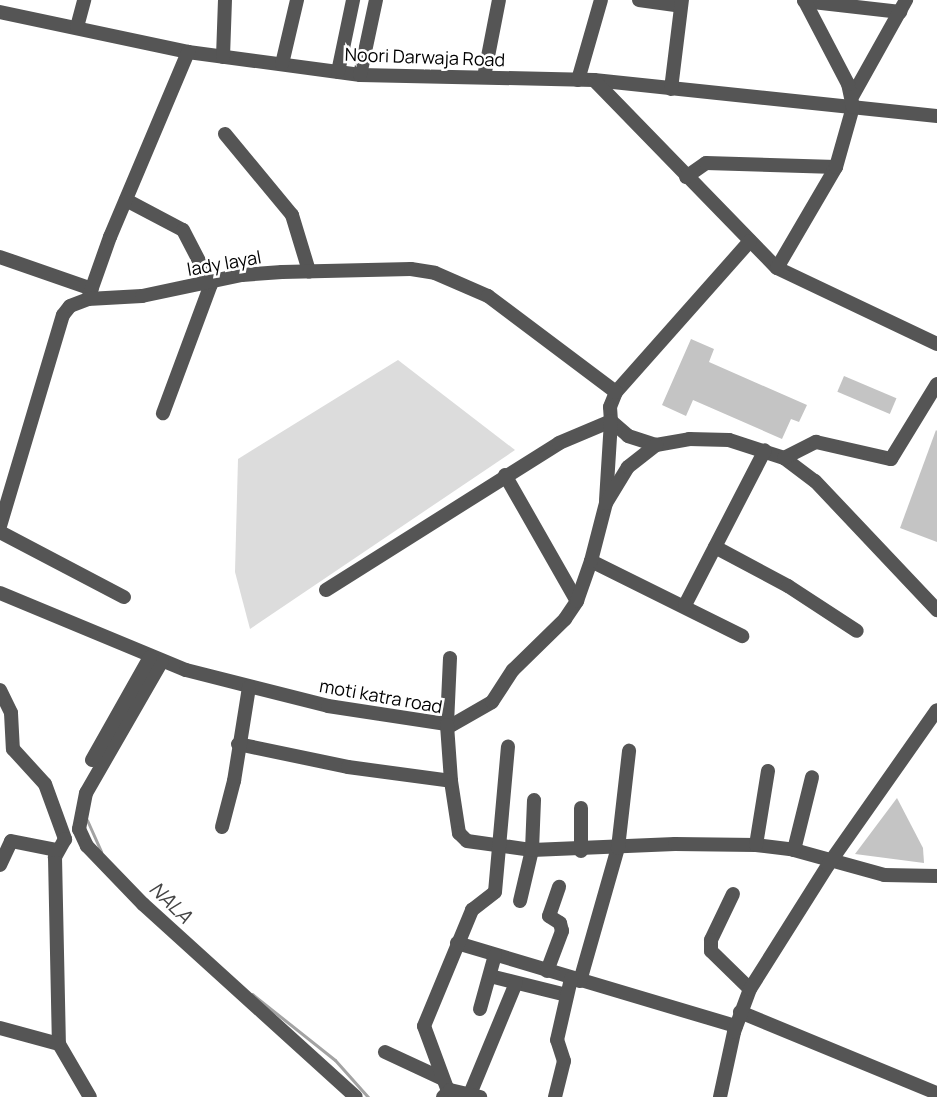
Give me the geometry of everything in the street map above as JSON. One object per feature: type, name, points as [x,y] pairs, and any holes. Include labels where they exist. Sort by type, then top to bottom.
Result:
[{"type":"street","points":[[77,27],[84,0]]},
{"type":"street","points":[[223,57],[225,0]]},
{"type":"street","points":[[282,63],[297,0]]},
{"type":"street","points":[[338,72],[353,0]]},
{"type":"street","points":[[360,75],[376,0]]},
{"type":"street","points":[[484,77],[499,0]]},
{"type":"street","points":[[578,80],[601,0]]},
{"type":"street","points":[[639,0],[681,3],[671,89]]},
{"type":"street","points":[[777,268],[836,167],[853,101],[903,6],[804,1],[853,101]]},
{"type":"street","name":"Noori Darwaja Road","points":[[0,12],[188,52],[360,75],[594,80],[671,89],[853,101],[937,116]]},
{"type":"street","points":[[0,526],[63,315],[70,306],[90,294],[126,200],[188,52]]},
{"type":"street","points":[[594,80],[777,268],[937,344]]},
{"type":"street","points":[[225,134],[292,215],[309,270]]},
{"type":"street","points":[[687,177],[706,163],[836,167]]},
{"type":"street","points":[[126,200],[183,230],[211,284],[163,413]]},
{"type":"street","points":[[606,503],[610,407],[616,392],[750,241]]},
{"type":"street","points":[[0,257],[90,294]]},
{"type":"street","name":"lady layal","points":[[90,294],[128,297],[211,284],[242,275],[309,270],[411,269],[455,280],[488,296],[616,392]]},
{"type":"street","points":[[784,458],[816,442],[891,459],[937,384]]},
{"type":"street","points":[[611,421],[628,436],[656,445],[681,440],[721,440],[765,450],[784,458],[815,481],[937,610]]},
{"type":"street","points":[[326,591],[505,476],[582,430],[611,421]]},
{"type":"street","name":"moti katra road","points":[[0,593],[156,659],[249,687],[328,706],[447,725],[496,698],[513,670],[552,634],[577,601],[591,561],[606,503],[628,467],[656,445]]},
{"type":"street","points":[[685,605],[765,450]]},
{"type":"street","points":[[505,476],[577,601]]},
{"type":"street","points":[[0,532],[124,597]]},
{"type":"street","points":[[715,547],[788,586],[857,631]]},
{"type":"street","points":[[591,561],[685,605],[742,636]]},
{"type":"street","points":[[450,658],[447,725],[451,781],[459,833],[467,841],[532,850],[756,845],[794,850],[830,862],[907,878],[937,876]]},
{"type":"street","points":[[92,760],[156,659]]},
{"type":"street","points":[[156,659],[86,793],[79,828],[87,846],[143,904],[356,1097]]},
{"type":"street","points":[[222,827],[234,781],[238,744],[249,687]]},
{"type":"street","points":[[0,690],[13,749],[45,784],[63,830],[64,843],[57,850],[59,1044],[90,1097]]},
{"type":"street","points":[[720,1097],[736,1026],[750,989],[830,862],[937,710]]},
{"type":"street","points":[[238,744],[348,767],[451,781]]},
{"type":"street","points":[[444,1089],[424,1026],[457,944],[476,905],[495,892],[508,747]]},
{"type":"street","points":[[555,1097],[564,1061],[557,1040],[567,995],[576,980],[618,848],[629,751]]},
{"type":"street","points":[[756,845],[768,771]]},
{"type":"street","points":[[794,850],[812,777]]},
{"type":"street","points":[[520,901],[532,850],[534,800]]},
{"type":"street","points":[[581,808],[581,850]]},
{"type":"street","points":[[63,830],[79,828]]},
{"type":"street","points":[[0,865],[11,841],[57,850]]},
{"type":"street","points":[[547,971],[562,931],[560,923],[549,916],[559,887]]},
{"type":"street","points":[[733,894],[711,940],[711,951],[750,989]]},
{"type":"street","points":[[457,944],[736,1026]]},
{"type":"street","points":[[480,1009],[495,955]]},
{"type":"street","points":[[490,976],[567,995]]},
{"type":"street","points":[[385,1052],[444,1089],[475,1096],[516,983]]},
{"type":"street","points":[[740,1012],[937,1093]]},
{"type":"street","points":[[0,1028],[59,1044]]},
{"type":"shaded area","points":[[398,360],[515,450],[250,629],[235,572],[238,459]]},
{"type":"building","points":[[691,339],[714,349],[709,362],[807,405],[799,422],[791,419],[782,439],[693,400],[686,416],[662,405]]},
{"type":"building","points":[[844,376],[896,398],[890,414],[837,392]]},
{"type":"building","points":[[937,431],[937,542],[900,528]]},
{"type":"building","points":[[897,798],[923,848],[924,863],[855,854]]},
{"type":"waterway","name":"NALA","points":[[87,820],[101,852]]},
{"type":"waterway","name":"NALA","points":[[252,994],[335,1060],[368,1097]]}]
